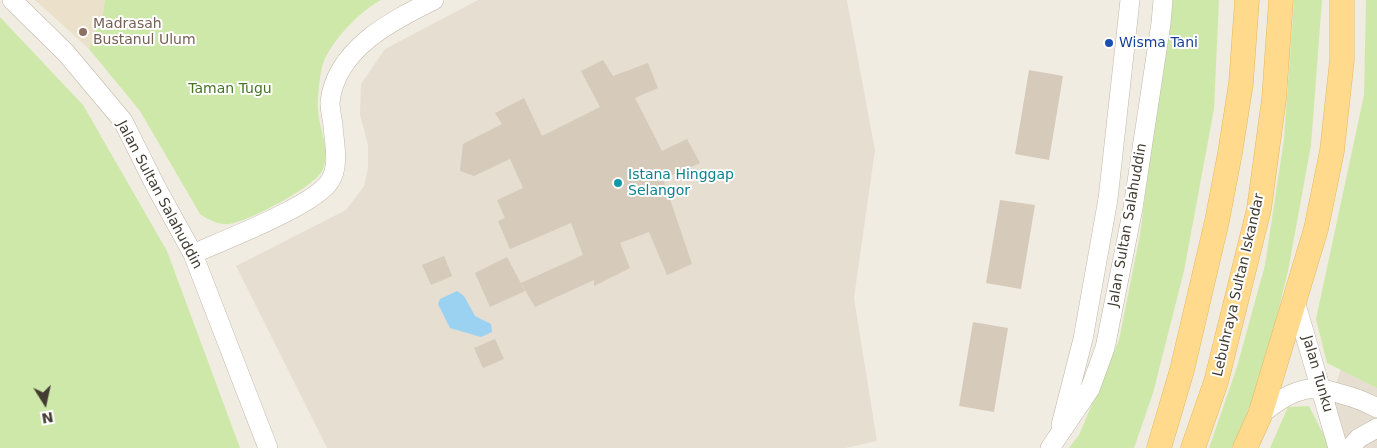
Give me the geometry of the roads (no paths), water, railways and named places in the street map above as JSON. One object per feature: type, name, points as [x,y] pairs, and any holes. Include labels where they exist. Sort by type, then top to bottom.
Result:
[{"type":"main road","points":[[1158,448],[1182,370],[1223,192],[1241,83],[1247,0]]},
{"type":"main road","name":"Lebuhraya Sultan Iskandar","points":[[1194,448],[1216,382],[1259,209],[1274,98],[1281,0]]},
{"type":"main road","points":[[1246,448],[1260,415],[1312,246],[1332,151],[1342,60],[1342,0]]},
{"type":"street","name":"Jalan Sultan Salahuddin","points":[[12,0],[66,53],[122,121],[193,254],[268,448]]},
{"type":"street","points":[[193,254],[272,219],[307,201],[330,182],[336,166],[330,103],[336,83],[349,58],[372,34],[408,12],[434,0]]},
{"type":"street","name":"Jalan Sultan Salahuddin","points":[[1054,443],[1083,339],[1108,199],[1130,0]]},
{"type":"street","name":"Jalan Sultan Salahuddin","points":[[1054,443],[1090,389],[1104,348],[1133,208],[1163,0]]},
{"type":"street","name":"Jalan Tunku","points":[[1295,301],[1338,448]]},
{"type":"street","points":[[1260,415],[1277,401],[1291,394],[1321,388],[1349,396],[1377,408]]},
{"type":"street","points":[[1350,448],[1359,438],[1377,428]]},
{"type":"water","points":[[457,291],[464,296],[475,316],[491,324],[492,332],[481,337],[450,328],[438,304],[440,299]]},
{"type":"place","name":"Madrasah Bustanul Ulum","points":[[83,32]]},
{"type":"place","name":"Wisma Tani","points":[[1109,43]]},
{"type":"place","name":"Istana Hinggap Selangor","points":[[618,183]]},
{"type":"park label","name":"Taman Tugu","points":[[230,89]]}]
